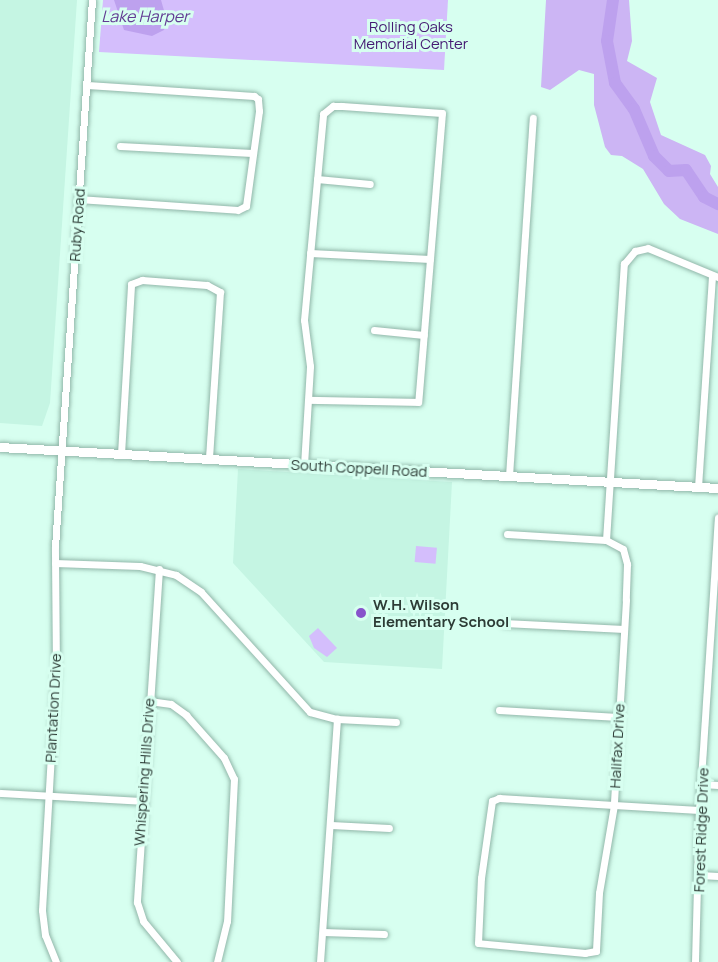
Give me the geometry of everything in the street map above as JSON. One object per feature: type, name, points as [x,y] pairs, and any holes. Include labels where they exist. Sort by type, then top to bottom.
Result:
[{"type":"street","name":"Ruby Road","points":[[63,451],[92,0]]},
{"type":"street","points":[[78,199],[238,210],[246,206],[259,111],[258,99],[254,96],[87,85]]},
{"type":"street","points":[[304,465],[310,359],[304,320],[323,114],[333,106],[442,113],[417,402],[309,400]]},
{"type":"street","points":[[509,476],[533,118]]},
{"type":"street","points":[[120,147],[252,153]]},
{"type":"street","points":[[317,179],[370,184]]},
{"type":"street","points":[[507,534],[606,540],[624,264],[635,251],[655,250],[715,277],[698,487]]},
{"type":"street","points":[[310,254],[430,259]]},
{"type":"street","points":[[121,454],[131,284],[142,280],[207,285],[220,292],[208,459]]},
{"type":"street","points":[[374,330],[424,335]]},
{"type":"street","name":"South Coppell Road","points":[[0,447],[718,488]]},
{"type":"street","name":"Plantation Drive","points":[[56,962],[45,935],[42,910],[56,670],[55,563],[63,451]]},
{"type":"street","name":"Forest Ridge Drive","points":[[695,962],[699,810],[718,518]]},
{"type":"street","name":"Halifax Drive","points":[[606,540],[625,555],[624,629],[614,805],[599,893],[596,951],[585,953],[478,944],[481,878],[492,801],[499,798],[614,805]]},
{"type":"street","points":[[55,563],[159,569],[176,575],[201,592],[302,705],[320,716],[336,719],[396,722]]},
{"type":"street","name":"Whispering Hills Drive","points":[[159,569],[142,801],[138,910],[143,921],[177,962]]},
{"type":"street","points":[[504,623],[624,629]]},
{"type":"street","points":[[708,695],[718,696]]},
{"type":"street","points":[[149,701],[171,704],[186,715],[224,758],[234,779],[226,935],[217,962]]},
{"type":"street","points":[[498,710],[618,717]]},
{"type":"street","points":[[320,962],[331,825],[336,719]]},
{"type":"street","points":[[702,784],[718,785]]},
{"type":"street","points":[[0,792],[142,801]]},
{"type":"street","points":[[614,805],[699,810]]},
{"type":"street","points":[[331,825],[389,828]]},
{"type":"street","points":[[699,875],[718,876]]},
{"type":"street","points":[[323,932],[384,934]]},
{"type":"shaded area","points":[[0,0],[77,0],[50,403],[42,426],[0,423]]},
{"type":"shaded area","points":[[546,0],[629,0],[632,41],[627,61],[657,78],[650,102],[661,135],[705,155],[711,166],[710,174],[718,187],[718,234],[680,219],[664,204],[643,169],[622,156],[611,155],[605,147],[594,105],[594,74],[579,70],[550,90],[541,87]]},
{"type":"shaded area","name":"W.H. Wilson Elementary School","points":[[238,469],[452,482],[442,669],[324,662],[233,563]]},
{"type":"green space","name":"Rolling Oaks Memorial Center","points":[[103,0],[448,0],[444,70],[99,52]]},
{"type":"green space","points":[[416,546],[437,548],[436,564],[415,562]]},
{"type":"green space","points":[[318,628],[337,648],[327,657],[314,648],[309,636]]},
{"type":"water","name":"Lake Harper","points":[[114,0],[161,0],[167,21],[164,30],[152,36],[124,30]]},
{"type":"waterway","points":[[613,0],[607,41],[615,83],[634,109],[654,156],[669,171],[686,170],[704,197],[718,204]]},
{"type":"place","name":"W.H. Wilson Elementary School","points":[[361,613]]}]
